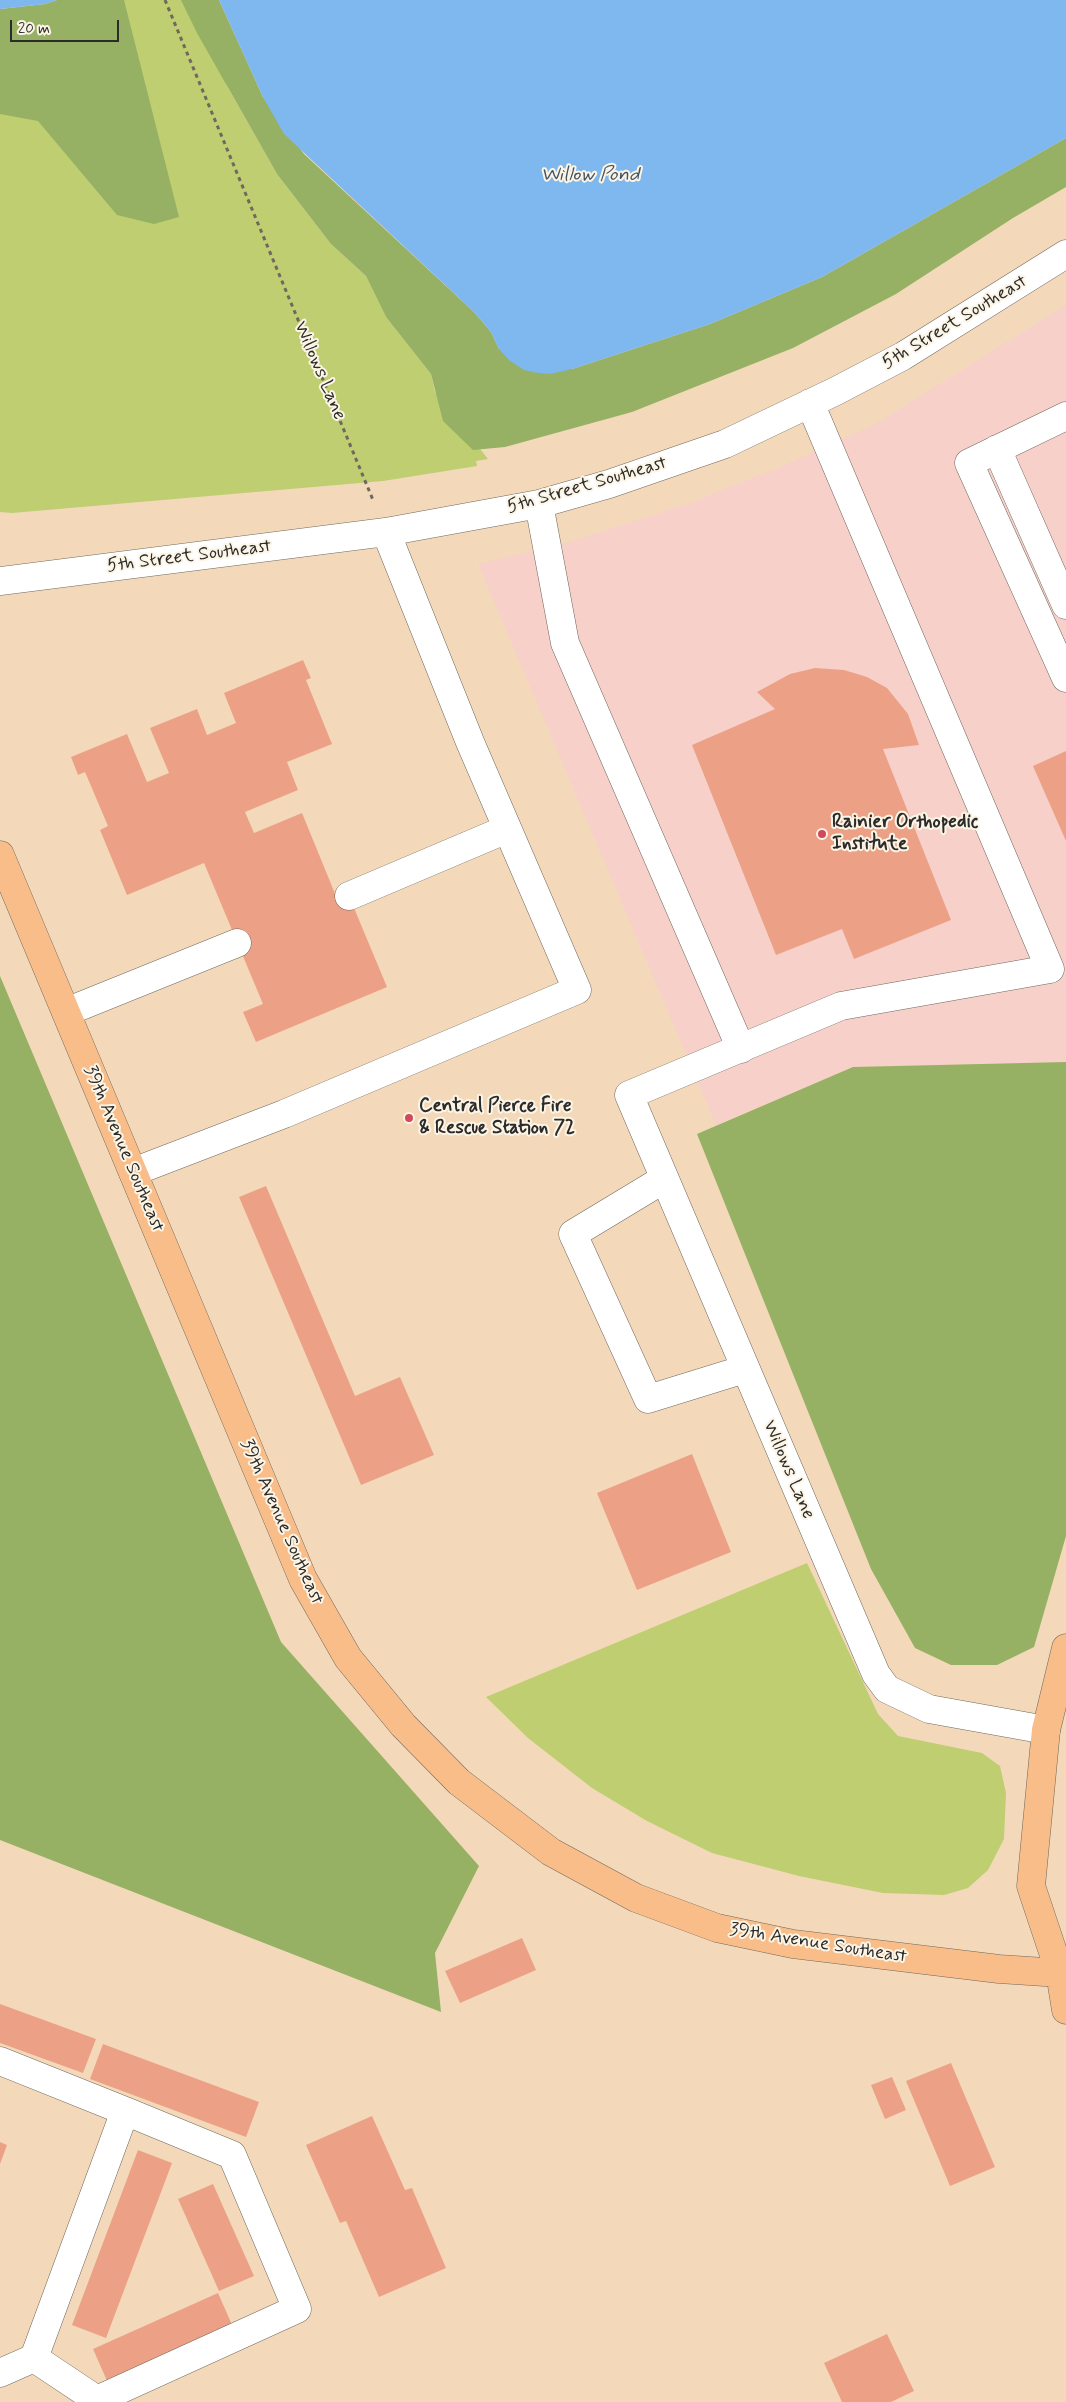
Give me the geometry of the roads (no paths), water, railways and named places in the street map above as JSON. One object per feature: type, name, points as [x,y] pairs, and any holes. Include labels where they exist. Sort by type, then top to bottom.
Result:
[{"type":"main road","name":"39th Avenue Southeast","points":[[0,855],[303,1579],[348,1658],[403,1725],[459,1782],[551,1852],[636,1898],[717,1928],[793,1944],[999,1969],[1064,1967]]},
{"type":"main road","points":[[1066,1648],[1046,1730],[1032,1886],[1064,1967],[1066,2010]]},
{"type":"street","name":"5th Street Southeast","points":[[0,582],[386,532],[539,504],[610,484],[724,444],[904,356],[1066,254]]},
{"type":"street","points":[[539,504],[565,643],[741,1048],[841,1006],[1050,969],[810,403]]},
{"type":"street","points":[[1066,416],[969,463],[1066,678]]},
{"type":"street","points":[[997,449],[1066,605]]},
{"type":"street","points":[[132,1172],[284,1114],[577,990],[470,742],[386,532]]},
{"type":"street","points":[[349,896],[507,829]]},
{"type":"street","points":[[66,1012],[237,943]]},
{"type":"street","name":"Willows Lane","points":[[741,1048],[629,1095],[876,1674],[887,1689],[929,1709],[1046,1730]]},
{"type":"street","points":[[664,1179],[573,1234],[648,1399],[745,1369]]},
{"type":"street","points":[[0,2061],[125,2110],[232,2155],[296,2309],[97,2400],[34,2358]]},
{"type":"street","points":[[0,2373],[34,2358],[125,2110]]},
{"type":"water","points":[[0,0],[57,0],[45,4],[0,9]]},
{"type":"water","name":"Willow Pond","points":[[219,0],[1066,0],[1066,138],[822,277],[710,324],[572,369],[550,374],[538,373],[524,370],[509,360],[499,349],[491,332],[474,312],[284,134],[263,97]]},
{"type":"place","name":"Rainier Orthopedic Institute","points":[[822,834]]},
{"type":"place","name":"Central Pierce Fire & Rescue Station 72","points":[[409,1118]]}]
